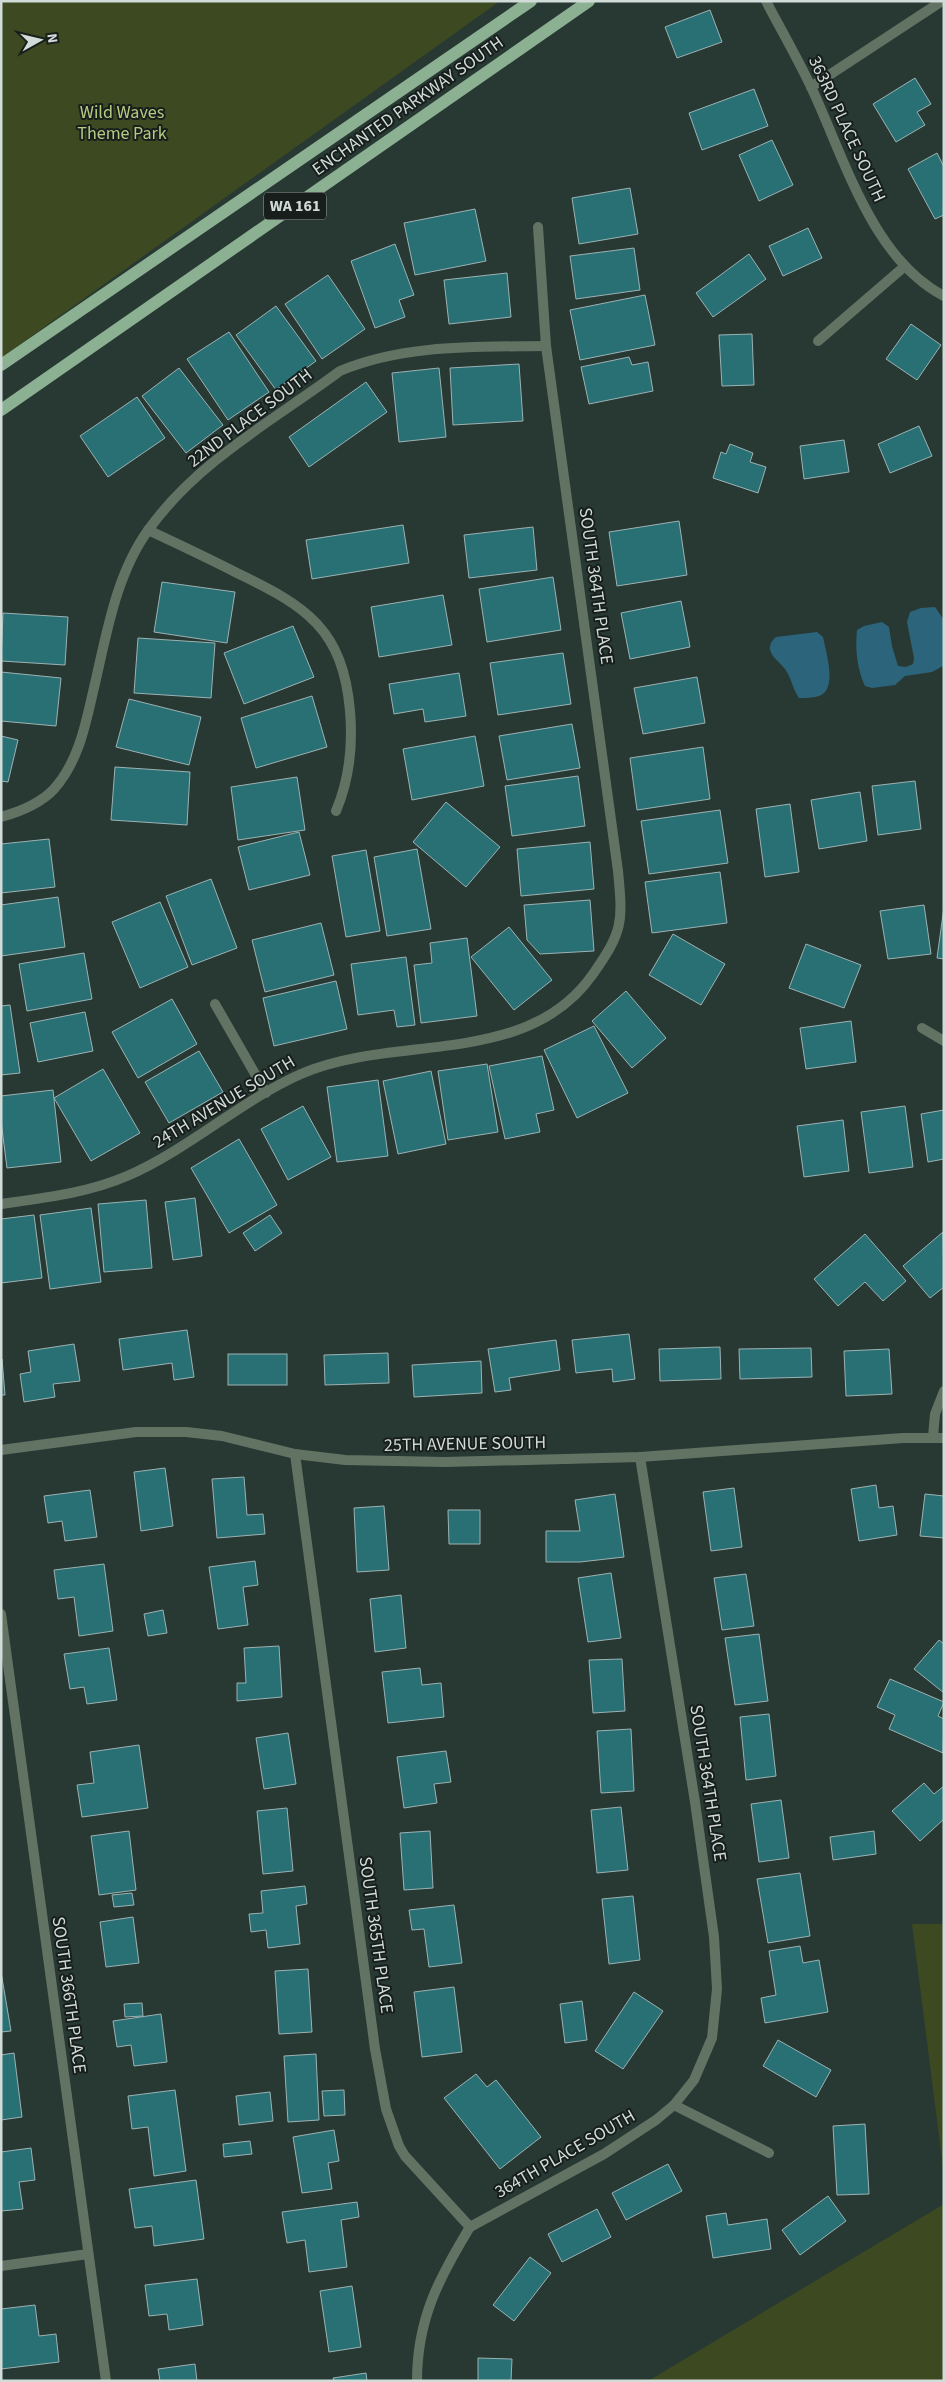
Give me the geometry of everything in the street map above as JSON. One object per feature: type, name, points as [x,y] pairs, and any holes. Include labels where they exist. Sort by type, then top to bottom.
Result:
[{"type":"main road","name":"ENCHANTED PARKWAY SOUTH","points":[[1,365],[532,1]]},
{"type":"main road","name":"ENCHANTED PARKWAY SOUTH","points":[[1,410],[589,1]]},
{"type":"street","name":"363RD PLACE SOUTH","points":[[766,1],[811,87],[866,209],[886,242],[905,266],[944,296]]},
{"type":"street","points":[[811,87],[942,1]]},
{"type":"street","name":"SOUTH 364TH PLACE","points":[[538,228],[546,346],[618,871],[621,915],[616,938],[612,946]]},
{"type":"street","points":[[818,341],[905,266]]},
{"type":"street","name":"22ND PLACE SOUTH","points":[[1,817],[20,811],[52,791],[72,762],[86,722],[117,596],[126,572],[148,530],[177,496],[212,462],[340,372],[359,364],[418,352],[460,348],[546,346]]},
{"type":"street","points":[[148,530],[291,600],[314,618],[322,628],[340,662],[350,709],[351,761],[345,787],[336,811]]},
{"type":"street","name":"24TH AVENUE SOUTH","points":[[1,1204],[83,1190],[128,1176],[166,1156],[266,1093],[300,1074],[341,1061],[490,1038],[524,1027],[552,1013],[574,996],[612,946]]},
{"type":"street","points":[[215,1004],[266,1093]]},
{"type":"street","points":[[922,1028],[944,1042]]},
{"type":"street","points":[[939,1438],[935,1414],[944,1391]]},
{"type":"street","name":"25TH AVENUE SOUTH","points":[[1,1450],[136,1432],[186,1432],[222,1436],[295,1454],[345,1460],[413,1463],[640,1457],[939,1438]]},
{"type":"street","name":"SOUTH 365TH PLACE","points":[[295,1454],[373,2039],[386,2109],[393,2134],[405,2156],[470,2227]]},
{"type":"street","name":"SOUTH 364TH PLACE","points":[[640,1457],[695,1802],[717,1968],[717,2007],[712,2038],[694,2080],[674,2105]]},
{"type":"street","name":"SOUTH 366TH PLACE","points":[[1,1614],[106,2381]]},
{"type":"street","points":[[674,2105],[769,2153]]},
{"type":"street","name":"364TH PLACE SOUTH","points":[[470,2227],[610,2149],[648,2125],[674,2105]]},
{"type":"street","points":[[416,2381],[419,2344],[424,2322],[441,2275],[470,2227]]},
{"type":"street","points":[[1,2266],[88,2254]]},
{"type":"green space","name":"Wild Waves Theme Park","points":[[1,1],[500,1],[1,358]]},
{"type":"green space","points":[[912,1924],[944,1924],[944,2175]]},
{"type":"green space","points":[[944,2204],[944,2381],[648,2381]]},
{"type":"water","points":[[935,607],[944,620],[943,666],[932,672],[905,676],[895,685],[872,688],[865,686],[857,659],[857,630],[864,626],[882,622],[889,627],[898,666],[906,667],[913,664],[914,658],[907,622],[910,612],[921,608]]},
{"type":"water","points":[[817,632],[823,637],[829,670],[828,686],[825,692],[819,696],[799,698],[787,672],[772,654],[770,646],[776,637]]},
{"type":"building","points":[[710,10],[722,42],[677,58],[665,27]]},
{"type":"building","points":[[915,78],[931,104],[917,112],[925,125],[896,142],[873,104]]},
{"type":"building","points":[[754,89],[768,126],[702,150],[689,113]]},
{"type":"building","points":[[772,140],[793,185],[759,201],[739,155]]},
{"type":"building","points":[[937,153],[944,167],[944,215],[935,219],[908,169]]},
{"type":"building","points":[[630,188],[638,234],[579,244],[572,198]]},
{"type":"building","points":[[475,209],[486,261],[415,275],[404,223]]},
{"type":"building","points":[[808,228],[822,258],[783,276],[769,246]]},
{"type":"building","points":[[395,244],[414,295],[399,300],[405,317],[375,328],[351,261]]},
{"type":"building","points":[[634,248],[640,290],[576,299],[570,256]]},
{"type":"building","points":[[749,254],[766,279],[713,317],[696,293]]},
{"type":"building","points":[[507,273],[511,317],[449,324],[444,280]]},
{"type":"building","points":[[328,275],[365,329],[322,359],[285,304]]},
{"type":"building","points":[[645,295],[655,345],[580,360],[570,310]]},
{"type":"building","points":[[276,306],[316,361],[276,390],[236,335]]},
{"type":"building","points":[[911,324],[941,345],[917,380],[886,359]]},
{"type":"building","points":[[229,332],[269,392],[228,420],[187,359]]},
{"type":"building","points":[[752,334],[754,385],[722,386],[719,335]]},
{"type":"building","points":[[629,357],[632,365],[648,362],[653,391],[589,404],[581,367]]},
{"type":"building","points":[[519,364],[523,421],[453,425],[450,368]]},
{"type":"building","points":[[179,368],[223,425],[186,453],[142,396]]},
{"type":"building","points":[[439,368],[446,437],[399,442],[392,373]]},
{"type":"building","points":[[366,382],[387,412],[309,467],[289,437]]},
{"type":"building","points":[[137,397],[165,438],[108,477],[80,436]]},
{"type":"building","points":[[919,426],[932,456],[890,473],[878,444]]},
{"type":"building","points":[[844,440],[849,472],[804,479],[800,446]]},
{"type":"building","points":[[730,444],[753,453],[750,462],[766,467],[758,493],[713,478],[721,452],[726,454]]},
{"type":"building","points":[[679,521],[687,575],[617,586],[609,532]]},
{"type":"building","points":[[403,525],[409,563],[312,579],[306,540]]},
{"type":"building","points":[[533,527],[537,570],[469,578],[464,535]]},
{"type":"building","points":[[553,577],[561,630],[487,642],[479,589]]},
{"type":"building","points":[[162,582],[235,592],[227,643],[154,632]]},
{"type":"building","points":[[443,595],[452,645],[379,657],[371,607]]},
{"type":"building","points":[[681,601],[690,647],[630,659],[621,613]]},
{"type":"building","points":[[3,613],[68,617],[65,665],[1,661]]},
{"type":"building","points":[[293,626],[314,677],[244,704],[224,653]]},
{"type":"building","points":[[138,638],[215,643],[211,698],[134,693]]},
{"type":"building","points":[[563,653],[571,704],[498,715],[490,663]]},
{"type":"building","points":[[1,672],[61,678],[56,726],[1,721]]},
{"type":"building","points":[[459,673],[466,716],[425,722],[423,709],[394,714],[389,684]]},
{"type":"building","points":[[697,677],[705,723],[643,734],[634,688]]},
{"type":"building","points":[[312,696],[327,747],[256,768],[241,718]]},
{"type":"building","points":[[129,699],[201,717],[189,765],[116,747]]},
{"type":"building","points":[[572,724],[580,768],[507,780],[499,736]]},
{"type":"building","points":[[1,736],[18,740],[8,782],[1,781]]},
{"type":"building","points":[[475,736],[484,786],[412,800],[403,749]]},
{"type":"building","points":[[703,747],[710,799],[637,810],[630,758]]},
{"type":"building","points":[[115,767],[190,772],[187,825],[111,820]]},
{"type":"building","points":[[578,776],[585,826],[512,836],[505,786]]},
{"type":"building","points":[[297,777],[305,830],[238,840],[231,787]]},
{"type":"building","points":[[915,781],[921,829],[878,835],[872,786]]},
{"type":"building","points":[[860,792],[867,841],[819,849],[811,800]]},
{"type":"building","points":[[446,802],[500,847],[466,887],[413,842]]},
{"type":"building","points":[[790,804],[799,872],[765,877],[756,809]]},
{"type":"building","points":[[720,810],[728,863],[649,874],[641,821]]},
{"type":"building","points":[[299,832],[310,875],[249,890],[238,847]]},
{"type":"building","points":[[49,839],[55,887],[1,893],[1,844]]},
{"type":"building","points":[[590,842],[594,889],[521,896],[517,849]]},
{"type":"building","points":[[417,849],[431,929],[387,936],[374,857]]},
{"type":"building","points":[[366,850],[380,931],[346,937],[332,856]]},
{"type":"building","points":[[720,872],[727,923],[652,933],[645,882]]},
{"type":"building","points":[[211,879],[237,948],[192,965],[166,896]]},
{"type":"building","points":[[58,897],[65,947],[1,956],[1,905]]},
{"type":"building","points":[[590,900],[594,951],[540,954],[527,940],[524,905]]},
{"type":"building","points":[[160,902],[188,967],[140,988],[112,922]]},
{"type":"building","points":[[924,905],[931,954],[888,959],[880,911]]},
{"type":"building","points":[[944,907],[944,959],[937,958]]},
{"type":"building","points":[[321,923],[334,975],[265,992],[252,940]]},
{"type":"building","points":[[509,927],[552,980],[514,1010],[471,957]]},
{"type":"building","points":[[673,934],[725,964],[701,1005],[649,975]]},
{"type":"building","points":[[467,938],[477,1016],[421,1023],[414,965],[432,963],[430,943]]},
{"type":"building","points":[[806,944],[861,965],[844,1008],[789,988]]},
{"type":"building","points":[[84,953],[92,999],[27,1011],[19,964]]},
{"type":"building","points":[[406,957],[415,1025],[397,1027],[394,1010],[358,1015],[351,964]]},
{"type":"building","points":[[336,981],[347,1029],[274,1046],[263,998]]},
{"type":"building","points":[[626,991],[666,1038],[632,1068],[592,1021]]},
{"type":"building","points":[[172,999],[197,1044],[138,1078],[112,1032]]},
{"type":"building","points":[[10,1005],[20,1073],[1,1075],[1,1006]]},
{"type":"building","points":[[85,1012],[93,1051],[38,1062],[30,1023]]},
{"type":"building","points":[[851,1021],[856,1062],[806,1069],[800,1028]]},
{"type":"building","points":[[594,1026],[628,1093],[577,1118],[544,1050]]},
{"type":"building","points":[[199,1051],[223,1092],[169,1123],[145,1082]]},
{"type":"building","points":[[542,1056],[554,1110],[536,1114],[540,1132],[505,1139],[489,1066]]},
{"type":"building","points":[[487,1064],[498,1132],[448,1140],[438,1071]]},
{"type":"building","points":[[103,1069],[140,1133],[91,1161],[54,1098]]},
{"type":"building","points":[[431,1071],[446,1144],[398,1154],[383,1081]]},
{"type":"building","points":[[378,1080],[388,1156],[337,1162],[327,1087]]},
{"type":"building","points":[[53,1090],[61,1162],[7,1168],[1,1121],[1,1096]]},
{"type":"building","points":[[303,1106],[331,1157],[288,1180],[261,1129]]},
{"type":"building","points":[[905,1106],[913,1167],[869,1173],[861,1112]]},
{"type":"building","points":[[944,1110],[944,1159],[928,1162],[921,1114]]},
{"type":"building","points":[[843,1120],[849,1171],[804,1177],[797,1126]]},
{"type":"building","points":[[239,1139],[277,1205],[229,1233],[191,1168]]},
{"type":"building","points":[[195,1198],[202,1256],[173,1260],[165,1202]]},
{"type":"building","points":[[146,1200],[152,1268],[104,1272],[98,1204]]},
{"type":"building","points":[[91,1208],[101,1282],[50,1289],[40,1215]]},
{"type":"building","points":[[34,1215],[42,1278],[1,1283],[1,1219]]},
{"type":"building","points":[[270,1215],[282,1233],[255,1251],[243,1233]]},
{"type":"building","points":[[943,1232],[944,1287],[930,1298],[903,1266]]},
{"type":"building","points":[[865,1234],[906,1281],[883,1301],[865,1282],[838,1306],[814,1279]]},
{"type":"building","points":[[187,1330],[194,1377],[174,1380],[172,1363],[123,1370],[119,1339]]},
{"type":"building","points":[[629,1334],[635,1379],[613,1382],[612,1369],[576,1373],[572,1340]]},
{"type":"building","points":[[556,1340],[560,1370],[509,1378],[511,1390],[495,1392],[488,1349]]},
{"type":"building","points":[[74,1344],[80,1381],[53,1384],[55,1397],[24,1402],[20,1374],[31,1372],[28,1351]]},
{"type":"building","points":[[720,1347],[721,1379],[660,1381],[659,1349]]},
{"type":"building","points":[[811,1348],[812,1377],[740,1379],[739,1349]]},
{"type":"building","points":[[889,1349],[892,1394],[846,1396],[844,1351]]},
{"type":"building","points":[[388,1353],[389,1383],[325,1385],[324,1355]]},
{"type":"building","points":[[228,1354],[287,1354],[287,1385],[228,1385]]},
{"type":"building","points":[[2,1359],[5,1395],[1,1395]]},
{"type":"building","points":[[481,1361],[482,1393],[414,1397],[412,1365]]},
{"type":"building","points":[[165,1468],[173,1526],[141,1531],[134,1472]]},
{"type":"building","points":[[244,1477],[247,1515],[263,1514],[265,1534],[217,1538],[212,1479]]},
{"type":"building","points":[[876,1485],[879,1508],[893,1506],[897,1535],[859,1541],[851,1489]]},
{"type":"building","points":[[734,1488],[742,1547],[711,1551],[703,1492]]},
{"type":"building","points":[[90,1490],[97,1537],[65,1541],[62,1521],[48,1523],[44,1496]]},
{"type":"building","points":[[615,1494],[624,1557],[580,1562],[546,1562],[546,1531],[580,1531],[575,1500]]},
{"type":"building","points":[[925,1494],[944,1496],[944,1538],[920,1536]]},
{"type":"building","points":[[384,1506],[389,1570],[357,1572],[354,1508]]},
{"type":"building","points":[[448,1510],[480,1510],[480,1544],[449,1544]]},
{"type":"building","points":[[255,1561],[258,1585],[243,1587],[248,1625],[218,1629],[209,1567]]},
{"type":"building","points":[[104,1564],[113,1631],[79,1636],[74,1597],[58,1599],[54,1570]]},
{"type":"building","points":[[611,1573],[621,1638],[588,1642],[578,1578]]},
{"type":"building","points":[[746,1574],[754,1626],[722,1630],[714,1578]]},
{"type":"building","points":[[401,1595],[406,1648],[375,1652],[370,1599]]},
{"type":"building","points":[[163,1610],[167,1633],[148,1636],[144,1614]]},
{"type":"building","points":[[759,1634],[768,1701],[735,1705],[725,1638]]},
{"type":"building","points":[[939,1640],[944,1644],[944,1693],[914,1669]]},
{"type":"building","points":[[279,1646],[282,1697],[237,1701],[237,1683],[246,1683],[244,1648]]},
{"type":"building","points":[[109,1648],[117,1700],[87,1704],[84,1687],[70,1689],[64,1654]]},
{"type":"building","points":[[622,1659],[625,1711],[593,1713],[589,1660]]},
{"type":"building","points":[[420,1668],[422,1685],[441,1683],[444,1717],[388,1723],[382,1672]]},
{"type":"building","points":[[890,1679],[944,1702],[938,1716],[944,1719],[943,1753],[889,1729],[895,1715],[877,1707]]},
{"type":"building","points":[[769,1714],[776,1776],[746,1780],[740,1717]]},
{"type":"building","points":[[631,1729],[634,1791],[601,1793],[597,1731]]},
{"type":"building","points":[[288,1733],[296,1784],[264,1789],[256,1738]]},
{"type":"building","points":[[139,1745],[148,1808],[82,1817],[77,1785],[94,1783],[90,1752]]},
{"type":"building","points":[[446,1751],[451,1782],[434,1784],[437,1803],[404,1808],[397,1757]]},
{"type":"building","points":[[924,1783],[934,1794],[944,1786],[944,1819],[920,1841],[892,1811]]},
{"type":"building","points":[[781,1800],[789,1858],[759,1862],[751,1804]]},
{"type":"building","points":[[621,1807],[628,1870],[597,1873],[591,1810]]},
{"type":"building","points":[[287,1808],[293,1871],[263,1874],[257,1811]]},
{"type":"building","points":[[129,1831],[136,1890],[99,1895],[91,1836]]},
{"type":"building","points":[[430,1831],[433,1888],[404,1890],[400,1833]]},
{"type":"building","points":[[874,1831],[876,1854],[833,1860],[830,1837]]},
{"type":"building","points":[[800,1873],[810,1936],[768,1943],[757,1879]]},
{"type":"building","points":[[305,1886],[307,1904],[296,1906],[300,1944],[268,1948],[266,1930],[251,1932],[249,1914],[263,1913],[261,1891]]},
{"type":"building","points":[[132,1893],[134,1905],[114,1907],[112,1895]]},
{"type":"building","points":[[633,1896],[640,1960],[609,1964],[602,1899]]},
{"type":"building","points":[[454,1905],[462,1963],[429,1967],[424,1929],[412,1930],[409,1910]]},
{"type":"building","points":[[133,1917],[139,1963],[106,1967],[100,1922]]},
{"type":"building","points":[[800,1946],[803,1963],[819,1960],[828,2012],[765,2023],[761,1998],[776,1995],[769,1951]]},
{"type":"building","points":[[308,1969],[312,2032],[279,2034],[275,1971]]},
{"type":"building","points":[[1,1972],[11,2031],[1,2032]]},
{"type":"building","points":[[454,1987],[462,2052],[422,2057],[414,1992]]},
{"type":"building","points":[[634,1992],[663,2011],[623,2069],[595,2051]]},
{"type":"building","points":[[582,2001],[587,2040],[565,2043],[560,2004]]},
{"type":"building","points":[[142,2003],[143,2016],[125,2017],[124,2004]]},
{"type":"building","points":[[161,2014],[167,2062],[134,2066],[131,2045],[117,2047],[113,2021]]},
{"type":"building","points":[[778,2040],[831,2070],[816,2097],[763,2066]]},
{"type":"building","points":[[14,2053],[22,2117],[1,2120],[1,2055]]},
{"type":"building","points":[[316,2054],[319,2120],[288,2122],[284,2056]]},
{"type":"building","points":[[476,2074],[487,2087],[496,2080],[541,2137],[500,2169],[444,2098]]},
{"type":"building","points":[[175,2090],[186,2171],[154,2176],[148,2127],[132,2129],[128,2096]]},
{"type":"building","points":[[344,2090],[345,2115],[324,2116],[322,2091]]},
{"type":"building","points":[[270,2092],[273,2121],[239,2125],[236,2096]]},
{"type":"building","points":[[865,2124],[869,2194],[837,2195],[833,2126]]},
{"type":"building","points":[[334,2130],[339,2161],[328,2163],[332,2189],[302,2193],[293,2137]]},
{"type":"building","points":[[250,2141],[252,2154],[224,2157],[223,2144]]},
{"type":"building","points":[[31,2148],[35,2180],[19,2182],[23,2209],[1,2211],[1,2152]]},
{"type":"building","points":[[668,2164],[682,2191],[626,2220],[612,2193]]},
{"type":"building","points":[[196,2180],[204,2239],[154,2246],[152,2226],[135,2228],[129,2189]]},
{"type":"building","points":[[828,2196],[846,2221],[800,2255],[782,2230]]},
{"type":"building","points":[[357,2202],[359,2217],[341,2220],[347,2267],[309,2272],[305,2240],[287,2243],[282,2212]]},
{"type":"building","points":[[597,2209],[611,2237],[562,2262],[548,2234]]},
{"type":"building","points":[[726,2213],[728,2225],[767,2219],[771,2249],[713,2258],[706,2216]]},
{"type":"building","points":[[530,2257],[551,2273],[514,2321],[493,2305]]},
{"type":"building","points":[[197,2279],[203,2325],[169,2330],[167,2314],[149,2316],[145,2285]]},
{"type":"building","points":[[352,2286],[361,2347],[329,2352],[320,2291]]},
{"type":"building","points":[[35,2305],[39,2336],[56,2334],[59,2362],[1,2369],[1,2309]]},
{"type":"building","points":[[478,2358],[512,2359],[511,2381],[478,2381]]},
{"type":"building","points":[[195,2364],[197,2381],[160,2381],[158,2369]]},
{"type":"building","points":[[366,2373],[367,2381],[334,2381],[333,2378]]}]
